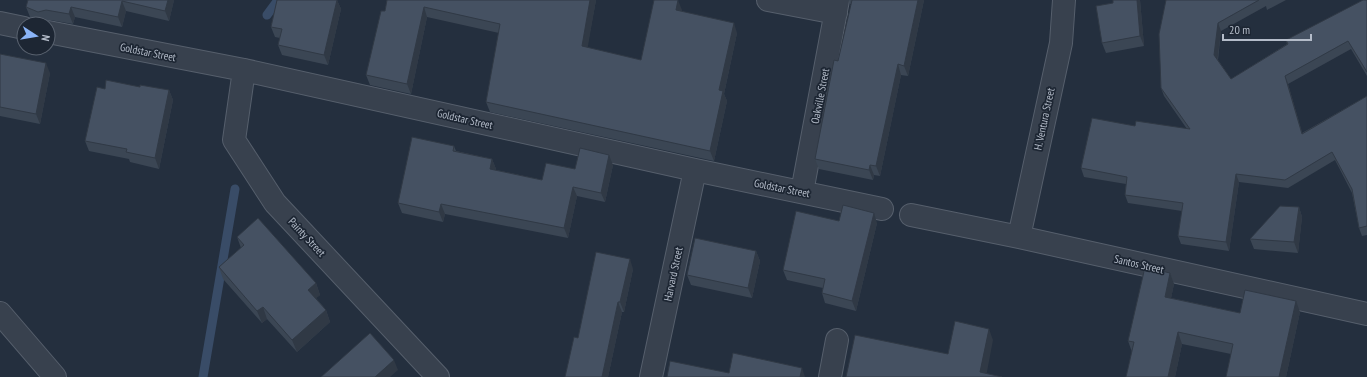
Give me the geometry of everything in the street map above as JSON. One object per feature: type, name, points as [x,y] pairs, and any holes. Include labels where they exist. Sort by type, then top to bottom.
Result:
[{"type":"street","points":[[768,0],[837,7]]},
{"type":"street","name":"H. Ventura Street","points":[[1019,237],[1061,43],[1064,0]]},
{"type":"street","name":"Oakville Street","points":[[802,192],[837,7]]},
{"type":"street","points":[[0,23],[16,26]]},
{"type":"street","name":"Goldstar Street","points":[[56,34],[244,70],[695,170],[882,209]]},
{"type":"street","name":"Painty Street","points":[[244,70],[234,140],[275,203],[438,377]]},
{"type":"street","name":"Harvard Street","points":[[651,377],[695,170]]},
{"type":"street","name":"Santos Street","points":[[911,215],[1019,237],[1367,314]]},
{"type":"street","points":[[0,313],[55,377]]},
{"type":"street","points":[[830,377],[838,340]]},
{"type":"building","points":[[28,0],[168,0],[165,11],[122,1],[118,17],[71,7],[69,14],[46,10],[38,12],[26,7]]},
{"type":"building","points":[[277,0],[337,0],[324,55],[278,45],[282,29],[271,27]]},
{"type":"building","points":[[387,0],[590,0],[582,46],[641,60],[654,0],[678,0],[676,10],[734,23],[719,90],[723,91],[710,151],[486,102],[500,24],[424,7],[407,84],[366,75],[381,11],[385,11]]},
{"type":"building","points":[[852,0],[918,0],[904,66],[898,64],[876,166],[870,165],[869,170],[815,159],[834,60],[838,61]]},
{"type":"building","points":[[1113,0],[1137,0],[1140,36],[1102,43],[1096,6],[1113,3]]},
{"type":"building","points":[[1166,0],[1259,0],[1218,23],[1214,55],[1231,79],[1288,44],[1286,40],[1363,0],[1367,0],[1367,72],[1348,41],[1285,76],[1302,134],[1367,96],[1367,226],[1359,228],[1352,189],[1332,152],[1285,180],[1236,174],[1226,242],[1178,236],[1183,203],[1125,195],[1127,177],[1081,168],[1092,118],[1135,126],[1136,121],[1190,129],[1161,88],[1159,34]]},
{"type":"building","points":[[0,54],[46,63],[36,114],[0,107]]},
{"type":"building","points":[[106,80],[140,87],[140,85],[169,90],[155,158],[126,152],[127,149],[85,141],[97,87],[105,89]]},
{"type":"building","points":[[412,137],[454,146],[453,151],[492,159],[490,169],[542,180],[546,163],[575,169],[580,148],[609,155],[601,193],[573,187],[564,228],[441,204],[439,212],[398,203]]},
{"type":"building","points":[[843,205],[874,213],[852,301],[822,293],[825,279],[783,270],[796,211],[839,221]]},
{"type":"building","points":[[1280,206],[1299,207],[1294,242],[1250,239]]},
{"type":"building","points":[[258,218],[316,283],[308,290],[326,310],[292,340],[263,307],[257,311],[219,267],[244,245],[237,237]]},
{"type":"building","points":[[695,238],[756,251],[748,288],[687,275]]},
{"type":"building","points":[[596,252],[630,259],[620,302],[618,302],[602,377],[565,377],[574,337],[578,338]]},
{"type":"building","points":[[1145,267],[1170,273],[1165,297],[1240,313],[1245,290],[1296,301],[1279,377],[1226,377],[1233,344],[1178,332],[1168,377],[1126,377],[1134,342],[1128,341]]},
{"type":"building","points":[[955,321],[989,329],[980,372],[1002,377],[846,377],[855,335],[948,354]]},
{"type":"building","points":[[370,333],[394,360],[375,377],[321,377]]},
{"type":"building","points":[[733,353],[802,368],[800,377],[667,377],[670,361],[729,373]]},
{"type":"waterway","points":[[267,15],[278,0]]},
{"type":"waterway","points":[[203,377],[235,189]]}]
